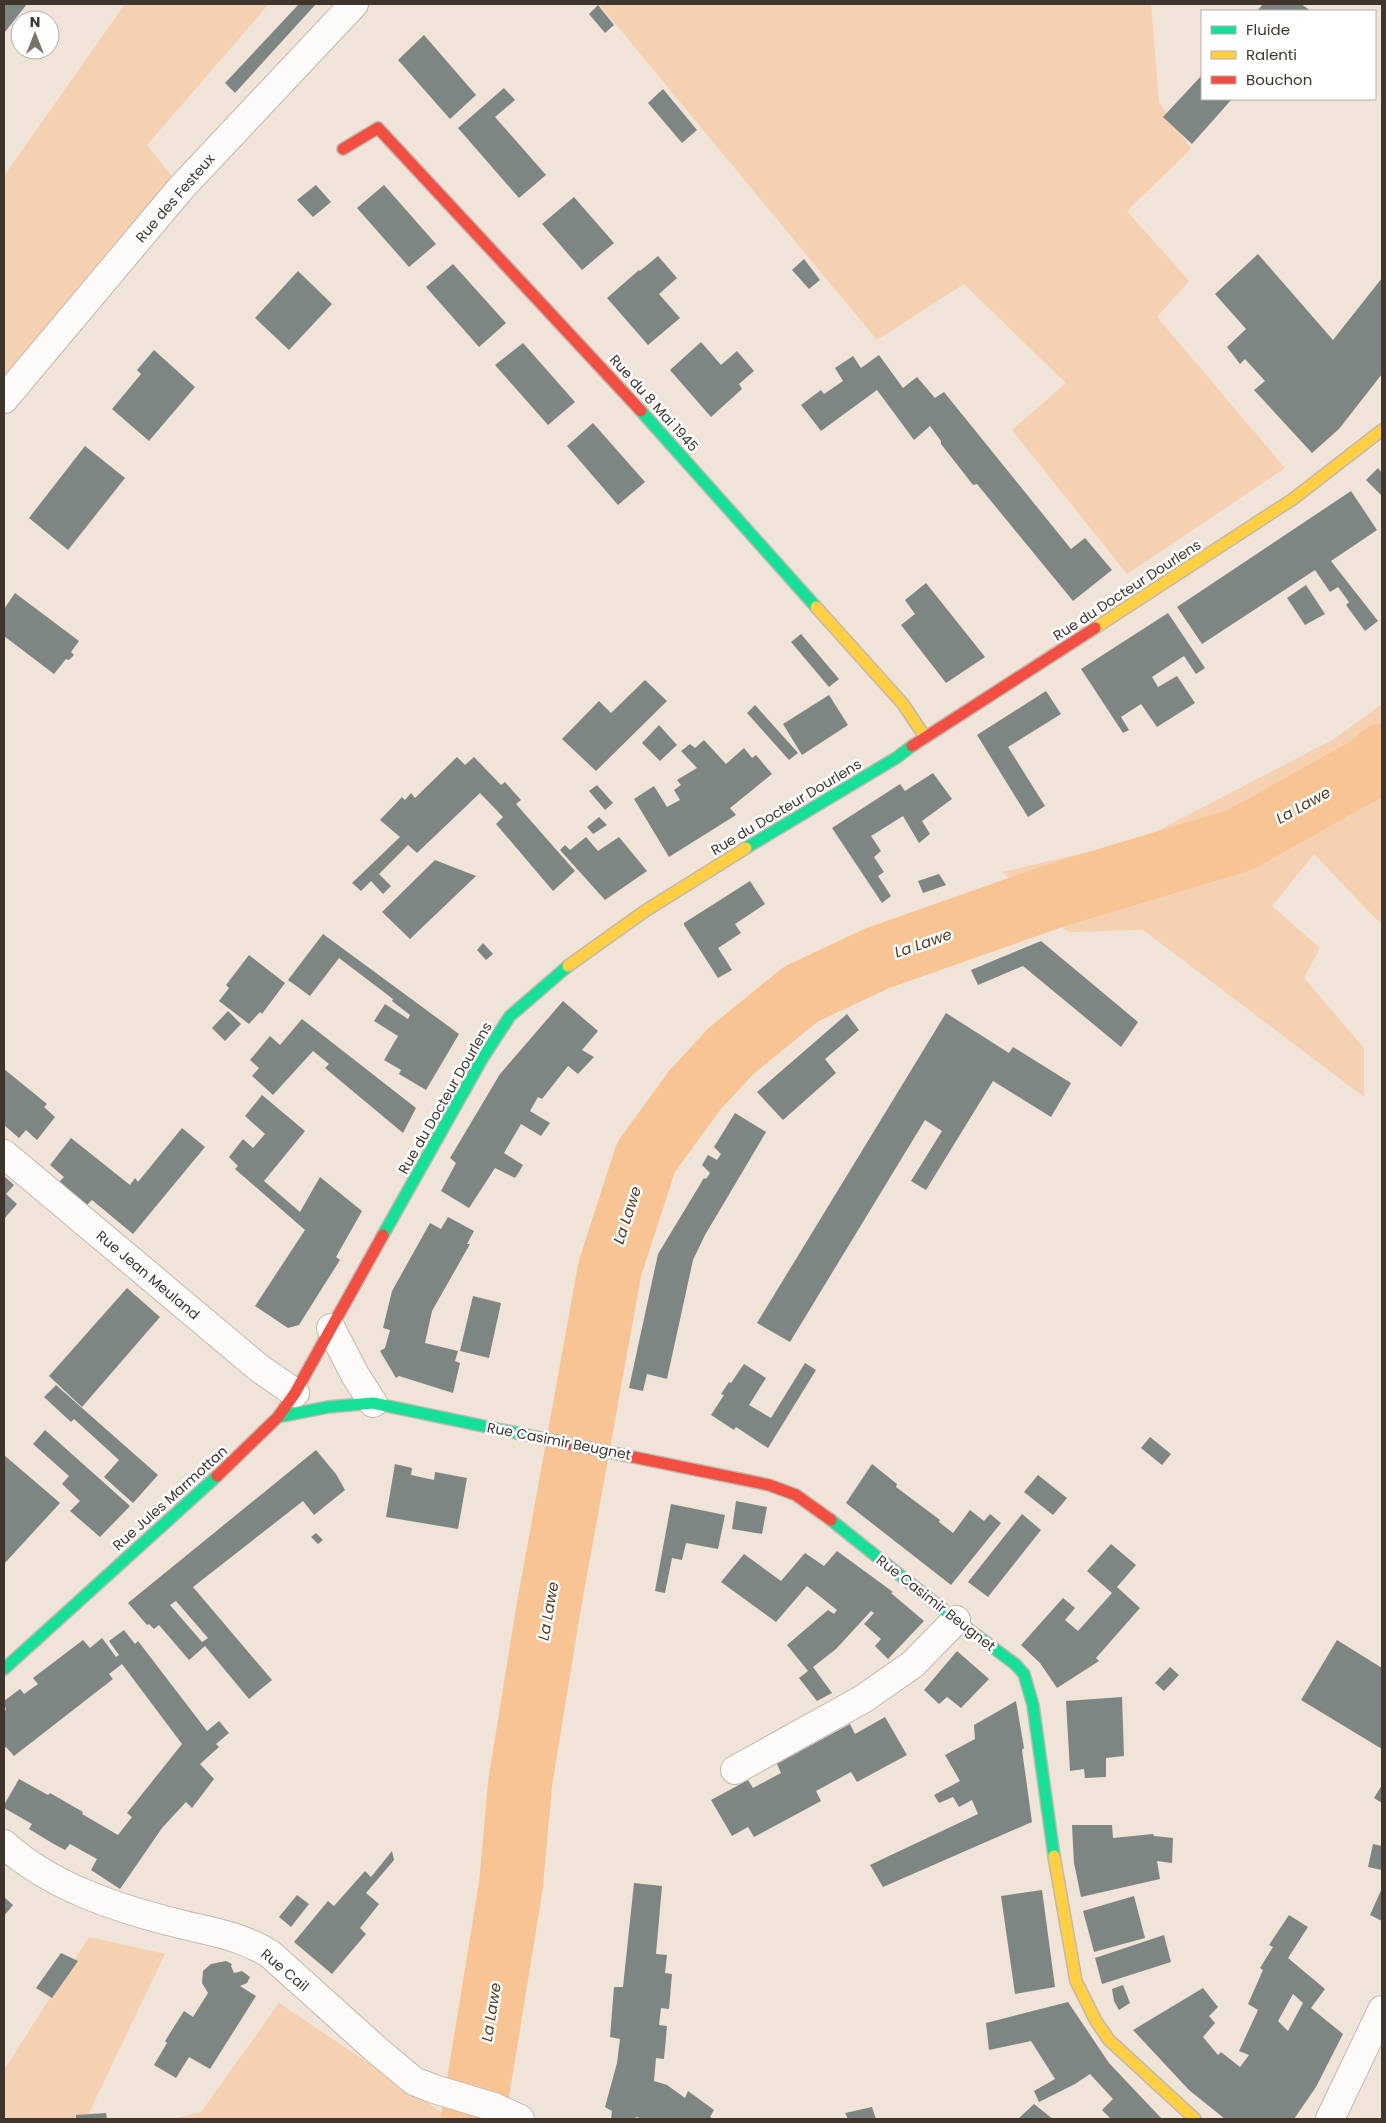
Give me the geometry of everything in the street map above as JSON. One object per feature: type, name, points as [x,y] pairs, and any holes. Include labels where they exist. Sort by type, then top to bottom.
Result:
[{"type":"street","name":"Rue des Festeux","points":[[4,399],[181,188],[354,4]]},
{"type":"street","name":"Rue du 8 Mai 1945","points":[[343,149],[378,128],[651,422],[903,704],[925,737]]},
{"type":"street","name":"Rue du Docteur Dourlens","points":[[332,1328],[482,1059],[510,1016],[566,968],[645,911],[896,758],[925,737],[1293,499],[1382,430]]},
{"type":"street","name":"Rue Jean Meuland","points":[[4,1154],[259,1368],[295,1393]]},
{"type":"street","name":"Rue Jules Marmottan","points":[[4,1669],[252,1444],[278,1417],[295,1393],[332,1328]]},
{"type":"street","points":[[332,1328],[356,1376],[373,1403]]},
{"type":"street","name":"Rue Casimir Beugnet","points":[[278,1417],[328,1407],[373,1403],[769,1485],[796,1495],[820,1511],[1014,1664],[1024,1674],[1030,1690],[1054,1858],[1076,1981],[1085,2002],[1110,2040],[1196,2119]]},
{"type":"street","points":[[735,1770],[862,1699],[913,1664],[956,1620]]},
{"type":"street","name":"Rue Cail","points":[[4,1844],[41,1871],[73,1888],[143,1914],[234,1936],[257,1946],[270,1954],[414,2081],[494,2107],[520,2119]]},
{"type":"street","points":[[1330,2119],[1382,2010]]},
{"type":"shaded area","points":[[125,4],[269,4],[147,145],[181,188],[4,399],[4,176]]},
{"type":"shaded area","points":[[599,4],[1151,4],[1159,102],[1191,149],[1127,211],[1189,281],[1157,317],[1285,468],[1127,574],[1012,430],[1066,383],[964,284],[877,340]]},
{"type":"shaded area","points":[[1382,704],[1382,925],[1314,854],[1272,906],[1320,948],[1304,978],[1364,1048],[1364,1097],[1143,930],[1068,932],[1002,872],[1140,840],[1334,739]]},
{"type":"shaded area","points":[[89,1937],[165,1954],[86,2119],[4,2119],[4,2070]]},
{"type":"shaded area","points":[[279,2003],[447,2116],[447,2119],[174,2119],[201,2112]]},
{"type":"building","points":[[4,4],[27,4],[22,10],[10,10],[10,26],[4,31]]},
{"type":"building","points":[[299,4],[316,4],[235,93],[225,83]]},
{"type":"building","points":[[1263,4],[1301,4],[1310,10],[1258,10]]},
{"type":"building","points":[[598,5],[614,25],[605,33],[589,14]]},
{"type":"building","points":[[424,35],[476,95],[450,119],[398,60]]},
{"type":"building","points":[[1201,76],[1201,100],[1231,100],[1192,144],[1163,117]]},
{"type":"building","points":[[504,88],[515,100],[495,117],[546,175],[519,198],[458,128]]},
{"type":"building","points":[[663,89],[697,130],[682,143],[648,103]]},
{"type":"building","points":[[316,185],[331,202],[313,217],[297,200]]},
{"type":"building","points":[[384,185],[436,244],[409,267],[357,208]]},
{"type":"building","points":[[574,197],[614,243],[582,270],[542,224]]},
{"type":"building","points":[[1258,254],[1333,340],[1382,278],[1382,374],[1339,429],[1312,453],[1254,390],[1265,381],[1245,359],[1240,364],[1227,347],[1246,329],[1215,294]]},
{"type":"building","points":[[658,256],[677,278],[659,294],[680,318],[648,345],[607,298]]},
{"type":"building","points":[[804,259],[820,280],[809,289],[792,270]]},
{"type":"building","points":[[453,264],[506,323],[479,347],[426,287]]},
{"type":"building","points":[[298,271],[332,304],[289,350],[255,318]]},
{"type":"building","points":[[701,342],[721,365],[737,351],[754,371],[739,384],[742,389],[711,417],[670,370]]},
{"type":"building","points":[[523,343],[575,402],[548,425],[495,365]]},
{"type":"building","points":[[154,350],[195,387],[149,441],[112,409],[141,374],[137,370]]},
{"type":"building","points":[[879,355],[903,388],[917,377],[935,398],[944,392],[1071,549],[1085,538],[1112,570],[1073,601],[977,484],[973,485],[941,444],[941,441],[930,426],[914,440],[877,390],[821,431],[801,405],[821,390],[824,394],[843,381],[835,368],[853,356],[861,368]]},
{"type":"building","points":[[593,423],[645,482],[618,505],[567,446]]},
{"type":"building","points":[[85,446],[125,478],[68,550],[29,518]]},
{"type":"building","points":[[1378,468],[1382,473],[1382,496],[1366,480]]},
{"type":"building","points":[[1351,491],[1377,530],[1331,561],[1378,621],[1365,631],[1346,605],[1349,602],[1338,587],[1330,592],[1315,570],[1202,644],[1177,607]]},
{"type":"building","points":[[926,583],[985,657],[946,683],[901,625],[915,614],[905,600]]},
{"type":"building","points":[[1306,585],[1325,614],[1305,625],[1287,598]]},
{"type":"building","points":[[15,593],[79,641],[71,652],[74,655],[69,660],[66,659],[54,674],[4,636],[4,609]]},
{"type":"building","points":[[1168,613],[1205,668],[1196,674],[1184,656],[1152,677],[1158,687],[1177,676],[1195,703],[1157,727],[1141,704],[1121,717],[1129,730],[1123,733],[1081,669]]},
{"type":"building","points":[[801,634],[839,679],[829,687],[791,642]]},
{"type":"building","points":[[645,680],[667,701],[596,771],[562,739],[599,701],[611,713]]},
{"type":"building","points":[[1046,691],[1061,714],[1008,747],[1045,806],[1028,817],[977,735]]},
{"type":"building","points":[[829,695],[848,725],[802,755],[783,724]]},
{"type":"building","points":[[755,705],[798,753],[789,760],[747,713]]},
{"type":"building","points":[[659,725],[677,745],[660,761],[642,743]]},
{"type":"building","points":[[704,740],[726,764],[744,748],[752,758],[756,755],[772,774],[730,808],[736,815],[669,857],[634,799],[654,786],[667,807],[680,800],[674,790],[681,785],[677,780],[697,768],[681,751],[690,744],[695,748]]},
{"type":"building","points":[[457,757],[465,765],[474,757],[501,785],[505,782],[521,800],[516,804],[575,871],[553,891],[496,824],[503,817],[480,793],[417,853],[408,845],[379,874],[391,886],[383,894],[371,881],[361,891],[352,883],[400,837],[380,820],[402,797],[405,800],[411,793],[415,798]]},
{"type":"building","points":[[933,773],[952,799],[922,821],[930,834],[919,843],[903,816],[871,836],[881,851],[874,857],[884,872],[878,876],[891,896],[882,903],[832,828],[900,784],[905,791]]},
{"type":"building","points":[[597,785],[613,803],[605,810],[589,791]]},
{"type":"building","points":[[599,817],[607,825],[593,834],[587,827]]},
{"type":"building","points":[[586,837],[598,851],[619,837],[647,871],[605,900],[560,850],[565,845],[570,850]]},
{"type":"building","points":[[435,860],[476,876],[410,939],[382,912]]},
{"type":"building","points":[[939,874],[946,885],[923,893],[918,881]]},
{"type":"building","points":[[750,881],[765,904],[735,924],[741,933],[718,948],[732,970],[718,978],[684,923]]},
{"type":"building","points":[[323,934],[459,1034],[426,1090],[399,1074],[401,1070],[384,1060],[398,1036],[374,1021],[385,1004],[408,1019],[410,1015],[392,1001],[393,999],[339,958],[310,996],[288,980]]},
{"type":"building","points":[[1041,941],[1138,1022],[1121,1047],[1023,966],[978,985],[971,970]]},
{"type":"building","points":[[483,943],[493,954],[486,960],[477,950]]},
{"type":"building","points":[[249,955],[285,983],[262,1014],[260,1012],[249,1024],[219,1001],[229,988],[226,985]]},
{"type":"building","points":[[563,1001],[598,1031],[582,1050],[594,1057],[578,1074],[568,1066],[542,1099],[538,1097],[530,1111],[550,1123],[541,1136],[521,1124],[504,1153],[523,1165],[519,1172],[515,1178],[495,1168],[469,1208],[441,1191],[456,1163],[450,1158],[500,1074]]},
{"type":"building","points":[[228,1011],[241,1024],[225,1041],[212,1028]]},
{"type":"building","points":[[946,1013],[1009,1053],[1013,1047],[1071,1083],[1051,1117],[993,1081],[926,1190],[911,1181],[942,1131],[925,1120],[790,1342],[757,1323]]},
{"type":"building","points":[[847,1014],[859,1030],[825,1059],[836,1073],[783,1120],[757,1092]]},
{"type":"building","points":[[302,1019],[416,1108],[403,1133],[325,1068],[329,1064],[313,1051],[273,1095],[252,1076],[259,1068],[250,1060],[270,1036],[280,1045]]},
{"type":"building","points":[[4,1069],[47,1104],[44,1107],[55,1117],[37,1140],[26,1130],[19,1138],[4,1125]]},
{"type":"building","points":[[262,1095],[305,1131],[264,1181],[300,1212],[320,1177],[362,1211],[336,1257],[340,1260],[299,1325],[288,1328],[255,1306],[305,1230],[235,1169],[238,1166],[229,1157],[243,1139],[253,1148],[265,1134],[245,1116]]},
{"type":"building","points":[[735,1113],[766,1132],[705,1235],[693,1260],[667,1379],[647,1374],[643,1391],[629,1388],[658,1254],[704,1178],[706,1179],[710,1173],[702,1165],[708,1155],[717,1160],[721,1154],[714,1147]]},
{"type":"building","points":[[182,1128],[205,1147],[133,1234],[92,1200],[87,1205],[59,1182],[64,1177],[50,1165],[71,1138],[130,1185],[135,1178],[138,1182]]},
{"type":"building","points":[[4,1176],[14,1185],[6,1194],[17,1204],[4,1219]]},
{"type":"building","points":[[448,1217],[474,1231],[467,1244],[470,1244],[432,1311],[425,1343],[458,1351],[455,1361],[460,1363],[453,1393],[399,1376],[396,1378],[380,1351],[385,1348],[390,1330],[383,1328],[392,1291],[430,1223],[441,1229]]},
{"type":"building","points":[[127,1288],[160,1317],[82,1407],[49,1376]]},
{"type":"building","points":[[473,1296],[501,1303],[489,1358],[460,1351]]},
{"type":"building","points":[[805,1363],[816,1370],[768,1448],[736,1427],[734,1430],[711,1415],[724,1395],[721,1394],[744,1364],[766,1378],[749,1405],[771,1418]]},
{"type":"building","points":[[56,1385],[158,1475],[133,1503],[104,1477],[119,1460],[74,1419],[71,1422],[44,1397]]},
{"type":"building","points":[[45,1430],[130,1506],[100,1537],[70,1511],[80,1501],[62,1484],[69,1476],[33,1444]]},
{"type":"building","points":[[1150,1437],[1171,1454],[1162,1465],[1141,1448]]},
{"type":"building","points":[[316,1450],[336,1474],[345,1490],[314,1515],[303,1501],[193,1587],[272,1680],[249,1699],[205,1646],[189,1660],[159,1625],[154,1629],[149,1624],[147,1625],[128,1603]],"holes":[[[176,1601],[208,1638],[202,1642],[170,1605]]]},
{"type":"building","points":[[4,1455],[60,1503],[4,1564]]},
{"type":"building","points":[[395,1464],[412,1468],[411,1475],[434,1480],[435,1472],[467,1478],[458,1529],[386,1517]]},
{"type":"building","points":[[872,1464],[897,1484],[896,1487],[940,1520],[939,1522],[953,1533],[970,1510],[984,1521],[990,1514],[1001,1523],[951,1585],[846,1503]]},
{"type":"building","points":[[1038,1475],[1067,1498],[1053,1515],[1024,1492]]},
{"type":"building","points":[[736,1501],[767,1507],[762,1534],[732,1529]]},
{"type":"building","points":[[671,1504],[725,1515],[718,1549],[686,1543],[682,1560],[672,1558],[665,1593],[655,1591]]},
{"type":"building","points":[[1022,1514],[1041,1530],[988,1597],[968,1582]]},
{"type":"building","points":[[316,1533],[323,1540],[318,1544],[311,1537]]},
{"type":"building","points":[[1111,1544],[1136,1565],[1117,1587],[1140,1608],[1096,1658],[1099,1661],[1057,1688],[1040,1663],[1021,1645],[1063,1598],[1075,1608],[1065,1620],[1078,1631],[1112,1593],[1087,1571]]},
{"type":"building","points":[[837,1551],[893,1592],[891,1593],[924,1621],[888,1659],[875,1646],[881,1639],[864,1624],[874,1613],[871,1611],[836,1649],[813,1667],[832,1693],[817,1701],[799,1678],[808,1671],[787,1645],[828,1610],[834,1614],[837,1610],[807,1586],[776,1622],[721,1582],[744,1554],[781,1581],[805,1553],[824,1566]]},
{"type":"building","points":[[124,1630],[135,1644],[138,1641],[207,1731],[219,1721],[229,1733],[216,1744],[219,1747],[200,1764],[214,1779],[192,1808],[186,1802],[162,1828],[120,1889],[91,1870],[97,1859],[70,1844],[65,1850],[52,1843],[29,1829],[32,1824],[4,1808],[4,1805],[19,1779],[48,1795],[50,1793],[118,1835],[132,1817],[127,1813],[182,1744],[122,1664],[109,1674],[113,1679],[14,1756],[6,1747],[4,1749],[4,1711],[6,1710],[4,1701],[20,1689],[24,1694],[38,1684],[33,1678],[83,1640],[90,1648],[102,1638],[116,1657],[119,1655],[109,1641]]},
{"type":"building","points":[[1337,1640],[1382,1668],[1382,1749],[1301,1700]]},
{"type":"building","points":[[957,1651],[989,1679],[961,1708],[947,1697],[939,1704],[924,1690]]},
{"type":"building","points":[[1170,1667],[1179,1675],[1164,1691],[1155,1683]]},
{"type":"building","points":[[1122,1697],[1124,1756],[1106,1758],[1106,1777],[1085,1778],[1084,1769],[1070,1771],[1066,1701]]},
{"type":"building","points":[[1016,1701],[1024,1748],[1022,1750],[1032,1822],[883,1887],[870,1865],[978,1814],[972,1800],[959,1807],[953,1797],[939,1803],[934,1795],[960,1781],[945,1755],[975,1739],[974,1725]]},
{"type":"building","points":[[885,1717],[907,1755],[857,1782],[851,1772],[816,1791],[821,1801],[754,1837],[748,1827],[732,1836],[711,1800],[748,1780],[753,1788],[781,1773],[777,1764],[850,1724],[855,1734]]},
{"type":"building","points":[[1382,1785],[1382,1803],[1374,1798]]},
{"type":"building","points":[[1072,1825],[1112,1825],[1113,1838],[1153,1834],[1154,1836],[1173,1838],[1172,1863],[1157,1861],[1160,1879],[1081,1897],[1074,1863]]},
{"type":"building","points":[[1373,1844],[1382,1846],[1382,1870],[1368,1867]]},
{"type":"building","points":[[392,1851],[394,1860],[366,1893],[379,1904],[360,1928],[366,1934],[332,1974],[294,1942],[328,1901],[334,1906],[365,1871],[371,1877]]},
{"type":"building","points":[[634,1883],[662,1886],[656,1954],[667,1955],[665,1973],[672,1974],[669,2009],[661,2008],[659,2025],[667,2026],[664,2059],[656,2058],[654,2081],[667,2085],[685,2098],[688,2091],[714,2110],[710,2117],[713,2119],[644,2119],[636,2117],[635,2119],[611,2119],[612,2111],[605,2107],[617,2063],[620,2039],[610,2037],[614,1987],[623,1987]]},
{"type":"building","points":[[1382,1888],[1382,1921],[1370,1915]]},
{"type":"building","points":[[1042,1890],[1055,1987],[1015,1994],[1001,1896]]},
{"type":"building","points":[[297,1895],[309,1904],[291,1927],[279,1917]]},
{"type":"building","points":[[1134,1896],[1145,1938],[1094,1952],[1083,1911]]},
{"type":"building","points":[[4,1897],[13,1905],[4,1916]]},
{"type":"building","points":[[1289,1915],[1308,1927],[1288,1958],[1325,1989],[1311,2008],[1343,2034],[1316,2087],[1294,2119],[1225,2119],[1189,2090],[1133,2030],[1203,1988],[1218,2007],[1209,2016],[1215,2023],[1203,2037],[1218,2055],[1221,2052],[1240,2067],[1249,2055],[1239,2051],[1258,2010],[1248,2004],[1263,1970],[1260,1968],[1273,1947],[1269,1945]],"holes":[[[1293,1994],[1303,2003],[1288,2031],[1278,2021]]]},
{"type":"building","points":[[1164,1935],[1171,1962],[1102,1984],[1095,1958]]},
{"type":"building","points":[[61,1953],[78,1961],[52,1998],[36,1988]]},
{"type":"building","points":[[226,1961],[232,1964],[234,1973],[242,1971],[250,1977],[247,1983],[240,1986],[256,1996],[210,2069],[189,2057],[176,2078],[154,2065],[167,2043],[165,2041],[184,2011],[193,2017],[208,1993],[202,1983],[203,1971],[211,1964]]},
{"type":"building","points":[[1123,1985],[1130,2003],[1119,2010],[1114,2001],[1112,1989]]},
{"type":"building","points":[[1068,2002],[1109,2063],[1162,2119],[1111,2119],[1102,2110],[1113,2099],[1090,2074],[1075,2084],[1039,2102],[1034,2091],[1055,2079],[1031,2041],[989,2050],[986,2023]]},
{"type":"building","points":[[1034,2104],[1053,2119],[1018,2119]]},
{"type":"building","points":[[872,2107],[876,2119],[848,2119],[845,2113]]},
{"type":"building","points":[[106,2113],[107,2119],[76,2119],[76,2115]]},
{"type":"waterway","name":"La Lawe","points":[[473,2119],[511,1885],[520,1784],[548,1611],[610,1268],[646,1157],[695,1090],[731,1051],[801,994],[878,958],[1057,895],[1240,840],[1372,766],[1382,756]]},
{"type":"traffic: fast","points":[[641,411],[816,607]]},
{"type":"traffic: fast","points":[[746,848],[896,758],[912,746]]},
{"type":"traffic: fast","points":[[383,1235],[482,1059],[510,1016],[568,966]]},
{"type":"traffic: fast","points":[[278,1417],[328,1407],[373,1403],[555,1441]]},
{"type":"traffic: fast","points":[[4,1669],[217,1476]]},
{"type":"traffic: fast","points":[[831,1520],[956,1620],[1015,1664],[1024,1674],[1033,1705],[1054,1856]]},
{"type":"traffic: slow","points":[[1095,628],[1293,499],[1382,430]]},
{"type":"traffic: slow","points":[[816,607],[903,704],[925,737]]},
{"type":"traffic: slow","points":[[568,966],[645,911],[746,848]]},
{"type":"traffic: slow","points":[[1054,1856],[1076,1981],[1096,2021],[1109,2040],[1195,2119]]},
{"type":"traffic: jam","points":[[343,149],[378,128],[641,411]]},
{"type":"traffic: jam","points":[[912,746],[1095,628]]},
{"type":"traffic: jam","points":[[217,1476],[278,1417],[295,1393],[383,1235]]},
{"type":"traffic: jam","points":[[555,1441],[769,1485],[796,1495],[831,1520]]}]
